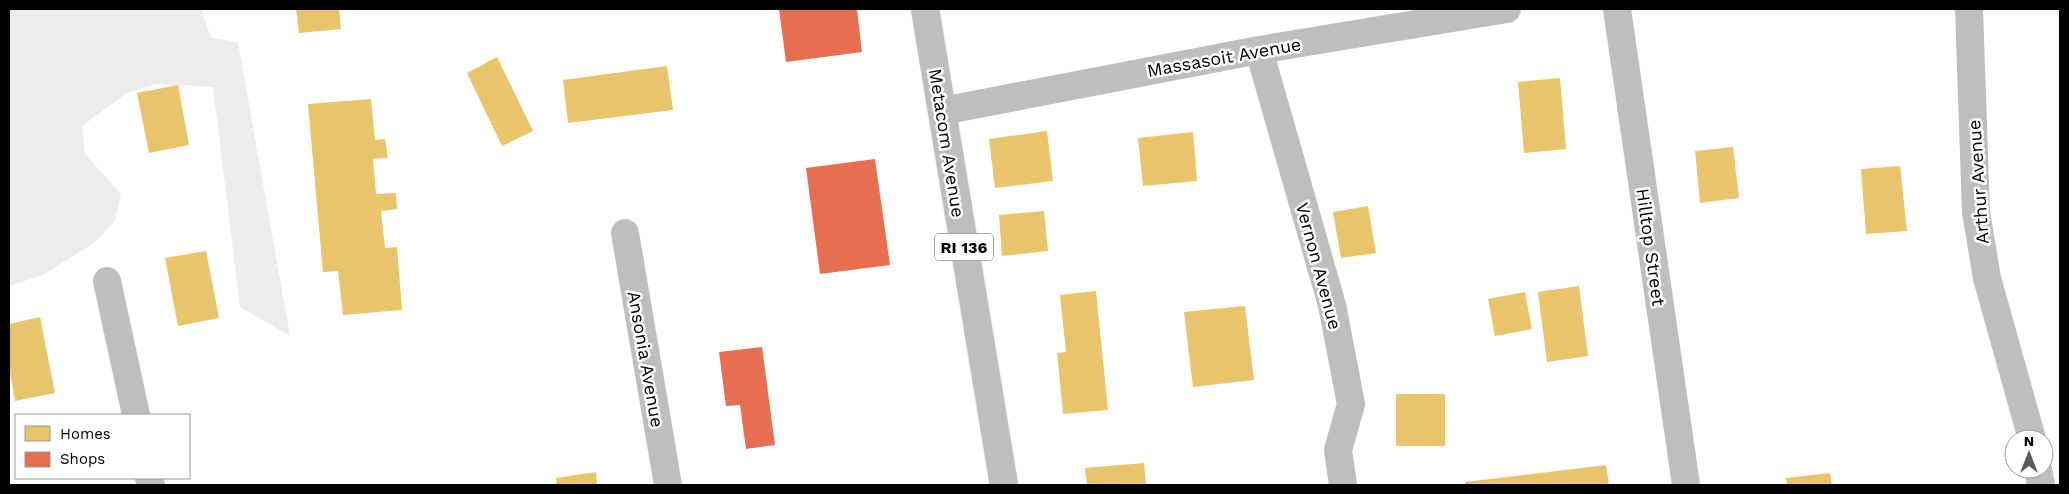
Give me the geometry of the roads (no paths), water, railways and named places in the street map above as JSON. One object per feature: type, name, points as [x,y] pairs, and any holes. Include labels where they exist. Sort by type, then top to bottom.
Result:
[{"type":"street","name":"Metacom Avenue","points":[[925,9],[1004,485]]},
{"type":"street","name":"Massasoit Avenue","points":[[942,111],[1259,50],[1507,9]]},
{"type":"street","name":"Hilltop Street","points":[[1617,9],[1686,485]]},
{"type":"street","name":"Arthur Avenue","points":[[1969,9],[1976,212],[1987,278],[2029,429]]},
{"type":"street","name":"Vernon Avenue","points":[[1259,50],[1332,305],[1351,404],[1338,450],[1343,485]]},
{"type":"street","name":"Ansonia Avenue","points":[[625,233],[668,485]]},
{"type":"street","points":[[108,281],[136,414]]}]
